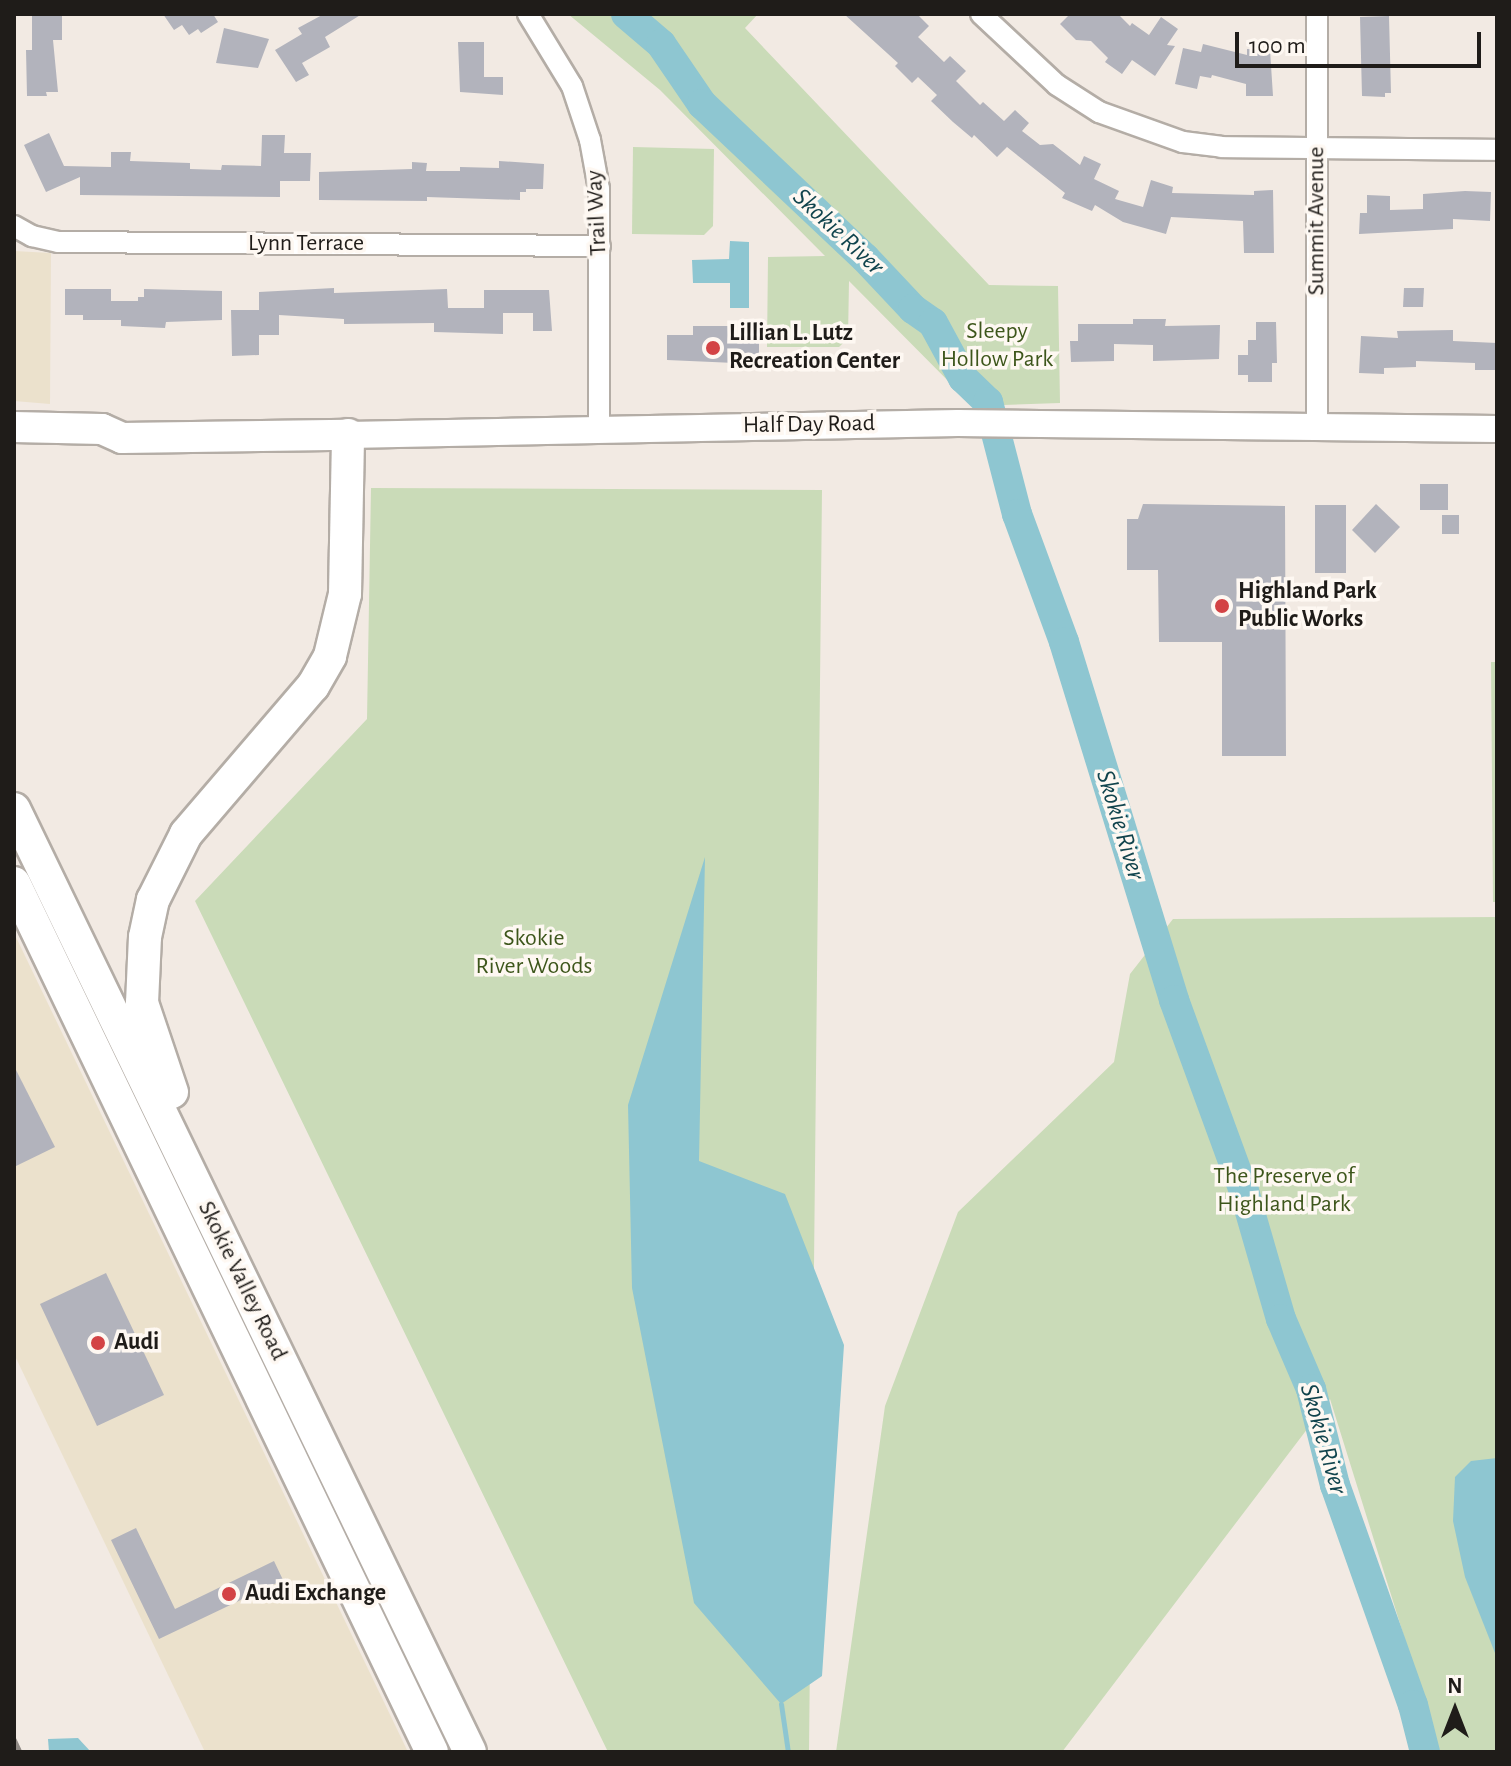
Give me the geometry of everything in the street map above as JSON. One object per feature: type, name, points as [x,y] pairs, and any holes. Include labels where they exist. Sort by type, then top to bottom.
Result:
[{"type":"highway","points":[[267,1333],[149,1032],[142,1003],[145,937],[153,900],[186,834],[313,686],[330,656],[345,594],[348,435]]},
{"type":"highway","name":"Skokie Valley Road","points":[[14,809],[470,1752]]},
{"type":"highway","name":"Skokie Valley Road","points":[[14,883],[432,1752]]},
{"type":"main road","name":"Half Day Road","points":[[14,427],[102,429],[122,438],[958,423],[1497,429]]},
{"type":"main road","name":"Half Day Road","points":[[14,448],[103,449],[122,438]]},
{"type":"street","name":"Trail Way","points":[[528,14],[572,86],[590,140],[599,189],[599,429]]},
{"type":"street","points":[[981,14],[1057,85],[1099,112],[1133,127],[1183,142],[1221,147],[1497,150]]},
{"type":"street","name":"Summit Avenue","points":[[1317,14],[1317,428]]},
{"type":"street","name":"Lynn Terrace","points":[[14,226],[32,236],[58,242],[600,246]]},
{"type":"shaded area","points":[[14,251],[51,253],[50,404],[14,401]]},
{"type":"shaded area","points":[[14,933],[408,1752],[205,1752],[14,1354]]},
{"type":"green space","name":"Sleepy Hollow Park","points":[[568,14],[758,14],[745,28],[989,285],[1058,286],[1060,403],[973,406],[849,281],[848,338],[839,347],[767,347],[768,257],[825,256],[660,90]]},
{"type":"green space","points":[[633,147],[714,149],[713,226],[704,235],[632,234]]},
{"type":"green space","name":"Skokie River Woods","points":[[371,488],[822,490],[809,1752],[608,1752],[195,901],[367,719]]},
{"type":"green space","points":[[1491,662],[1497,662],[1497,902],[1493,902]]},
{"type":"green space","name":"The Preserve of Highland Park","points":[[1497,917],[1497,1752],[1440,1752],[1330,1399],[1062,1752],[836,1752],[885,1406],[958,1212],[1114,1062],[1130,974],[1173,919]]},
{"type":"water","points":[[730,241],[749,242],[749,308],[730,308],[730,283],[693,283],[692,260],[729,259]]},
{"type":"water","points":[[705,857],[699,1161],[785,1194],[844,1345],[822,1676],[781,1704],[694,1603],[632,1288],[628,1105]]},
{"type":"water","points":[[1497,1458],[1497,1658],[1465,1577],[1453,1521],[1455,1477],[1471,1461]]},
{"type":"water","points":[[78,1738],[91,1752],[49,1752],[48,1739]]},
{"type":"building","points":[[32,14],[62,14],[62,40],[53,40],[58,92],[46,92],[47,96],[27,96],[26,50],[32,50]]},
{"type":"building","points":[[163,14],[213,14],[218,22],[201,33],[198,29],[189,35],[182,25],[174,30]]},
{"type":"building","points":[[324,14],[362,14],[325,37],[330,47],[302,63],[309,75],[296,82],[275,50],[302,34],[298,28]]},
{"type":"building","points":[[844,14],[917,14],[929,26],[918,37],[944,62],[950,56],[966,71],[956,81],[980,105],[983,102],[1004,121],[1015,110],[1029,123],[1022,131],[1040,145],[1053,144],[1080,165],[1084,156],[1101,164],[1094,179],[1119,191],[1115,199],[1143,207],[1151,180],[1173,187],[1172,193],[1254,195],[1254,191],[1273,190],[1274,253],[1244,253],[1243,221],[1171,217],[1166,234],[1123,222],[1095,205],[1092,211],[1062,198],[1065,193],[1007,147],[997,157],[974,135],[972,138],[953,122],[931,101],[937,95],[918,77],[912,83],[895,66],[898,63]]},
{"type":"building","points":[[1070,14],[1118,14],[1130,26],[1132,23],[1149,35],[1161,17],[1178,29],[1167,45],[1175,46],[1155,76],[1132,60],[1122,74],[1105,62],[1108,58],[1091,41],[1076,40],[1060,24]]},
{"type":"building","points":[[1389,16],[1391,93],[1385,93],[1385,97],[1362,96],[1360,17]]},
{"type":"building","points":[[224,28],[269,39],[258,68],[216,63]]},
{"type":"building","points":[[458,42],[484,42],[484,77],[503,77],[503,95],[460,92]]},
{"type":"building","points":[[1203,44],[1247,55],[1247,49],[1270,50],[1273,96],[1246,96],[1246,84],[1212,75],[1211,78],[1200,76],[1197,89],[1175,84],[1183,48],[1201,52]]},
{"type":"building","points":[[49,133],[64,166],[111,167],[111,152],[131,152],[130,161],[190,163],[190,169],[221,170],[222,165],[261,166],[262,135],[285,135],[284,153],[311,153],[310,181],[280,181],[280,197],[80,195],[80,177],[46,192],[24,145]]},
{"type":"building","points":[[499,161],[544,164],[543,189],[526,189],[526,192],[520,192],[520,200],[427,197],[427,201],[319,200],[319,172],[412,169],[412,162],[427,163],[426,171],[460,171],[460,167],[499,168]]},
{"type":"building","points":[[1491,192],[1490,221],[1453,219],[1453,229],[1359,234],[1360,213],[1367,213],[1367,195],[1390,196],[1390,210],[1423,209],[1423,194]]},
{"type":"building","points":[[334,288],[334,293],[447,289],[448,308],[484,308],[484,290],[549,290],[552,331],[533,331],[533,313],[503,313],[503,334],[434,332],[434,323],[344,324],[344,319],[279,315],[279,335],[259,335],[259,355],[232,356],[231,310],[259,310],[259,292]]},
{"type":"building","points":[[1404,288],[1424,288],[1423,307],[1403,307]]},
{"type":"building","points":[[65,289],[111,289],[111,301],[138,301],[138,297],[144,297],[144,289],[222,291],[222,320],[166,322],[165,328],[121,326],[121,320],[83,320],[83,315],[65,315]]},
{"type":"building","points":[[1133,319],[1166,319],[1165,326],[1220,325],[1219,359],[1153,361],[1153,345],[1114,344],[1114,361],[1071,362],[1070,341],[1078,341],[1078,324],[1133,324]]},
{"type":"building","points":[[1256,322],[1276,322],[1277,363],[1272,363],[1272,382],[1248,382],[1248,375],[1238,375],[1238,355],[1248,355],[1248,340],[1256,340]]},
{"type":"building","name":"Lillian L. Lutz Recreation Center","points":[[693,326],[734,326],[734,336],[759,336],[759,360],[735,360],[735,363],[667,360],[667,335],[693,335]]},
{"type":"building","points":[[1453,330],[1453,341],[1497,343],[1497,370],[1475,370],[1475,363],[1416,361],[1416,367],[1384,368],[1384,374],[1359,373],[1361,336],[1398,338],[1397,331]]},
{"type":"building","points":[[1420,484],[1448,484],[1448,510],[1420,510]]},
{"type":"building","name":"Highland Park Public Works","points":[[1143,504],[1285,506],[1286,756],[1222,756],[1222,642],[1159,642],[1158,570],[1127,570],[1127,519],[1138,519]]},
{"type":"building","points":[[1376,504],[1400,527],[1375,553],[1352,530]]},
{"type":"building","points":[[1315,505],[1346,505],[1346,573],[1315,573]]},
{"type":"building","points":[[1442,515],[1459,515],[1459,534],[1442,534]]},
{"type":"building","points":[[14,1066],[55,1147],[14,1167]]},
{"type":"building","name":"Audi","points":[[106,1273],[164,1395],[97,1426],[40,1304]]},
{"type":"building","name":"Audi Exchange","points":[[136,1528],[175,1609],[274,1561],[283,1580],[159,1639],[111,1540]]},
{"type":"waterway","name":"Skokie River","points":[[626,14],[661,44],[702,104],[865,258],[913,309],[933,323],[963,378],[988,402],[1017,514],[1064,642],[1174,1000],[1244,1191],[1281,1319],[1311,1389],[1335,1485],[1413,1705],[1425,1752]]},
{"type":"waterway","points":[[781,1704],[788,1752]]},
{"type":"railway","points":[[14,1739],[20,1752]]},
{"type":"place","name":"Lillian L. Lutz Recreation Center","points":[[713,348]]},
{"type":"place","name":"Highland Park Public Works","points":[[1222,606]]},
{"type":"place","name":"Audi","points":[[98,1343]]},
{"type":"place","name":"Audi Exchange","points":[[229,1594]]}]
